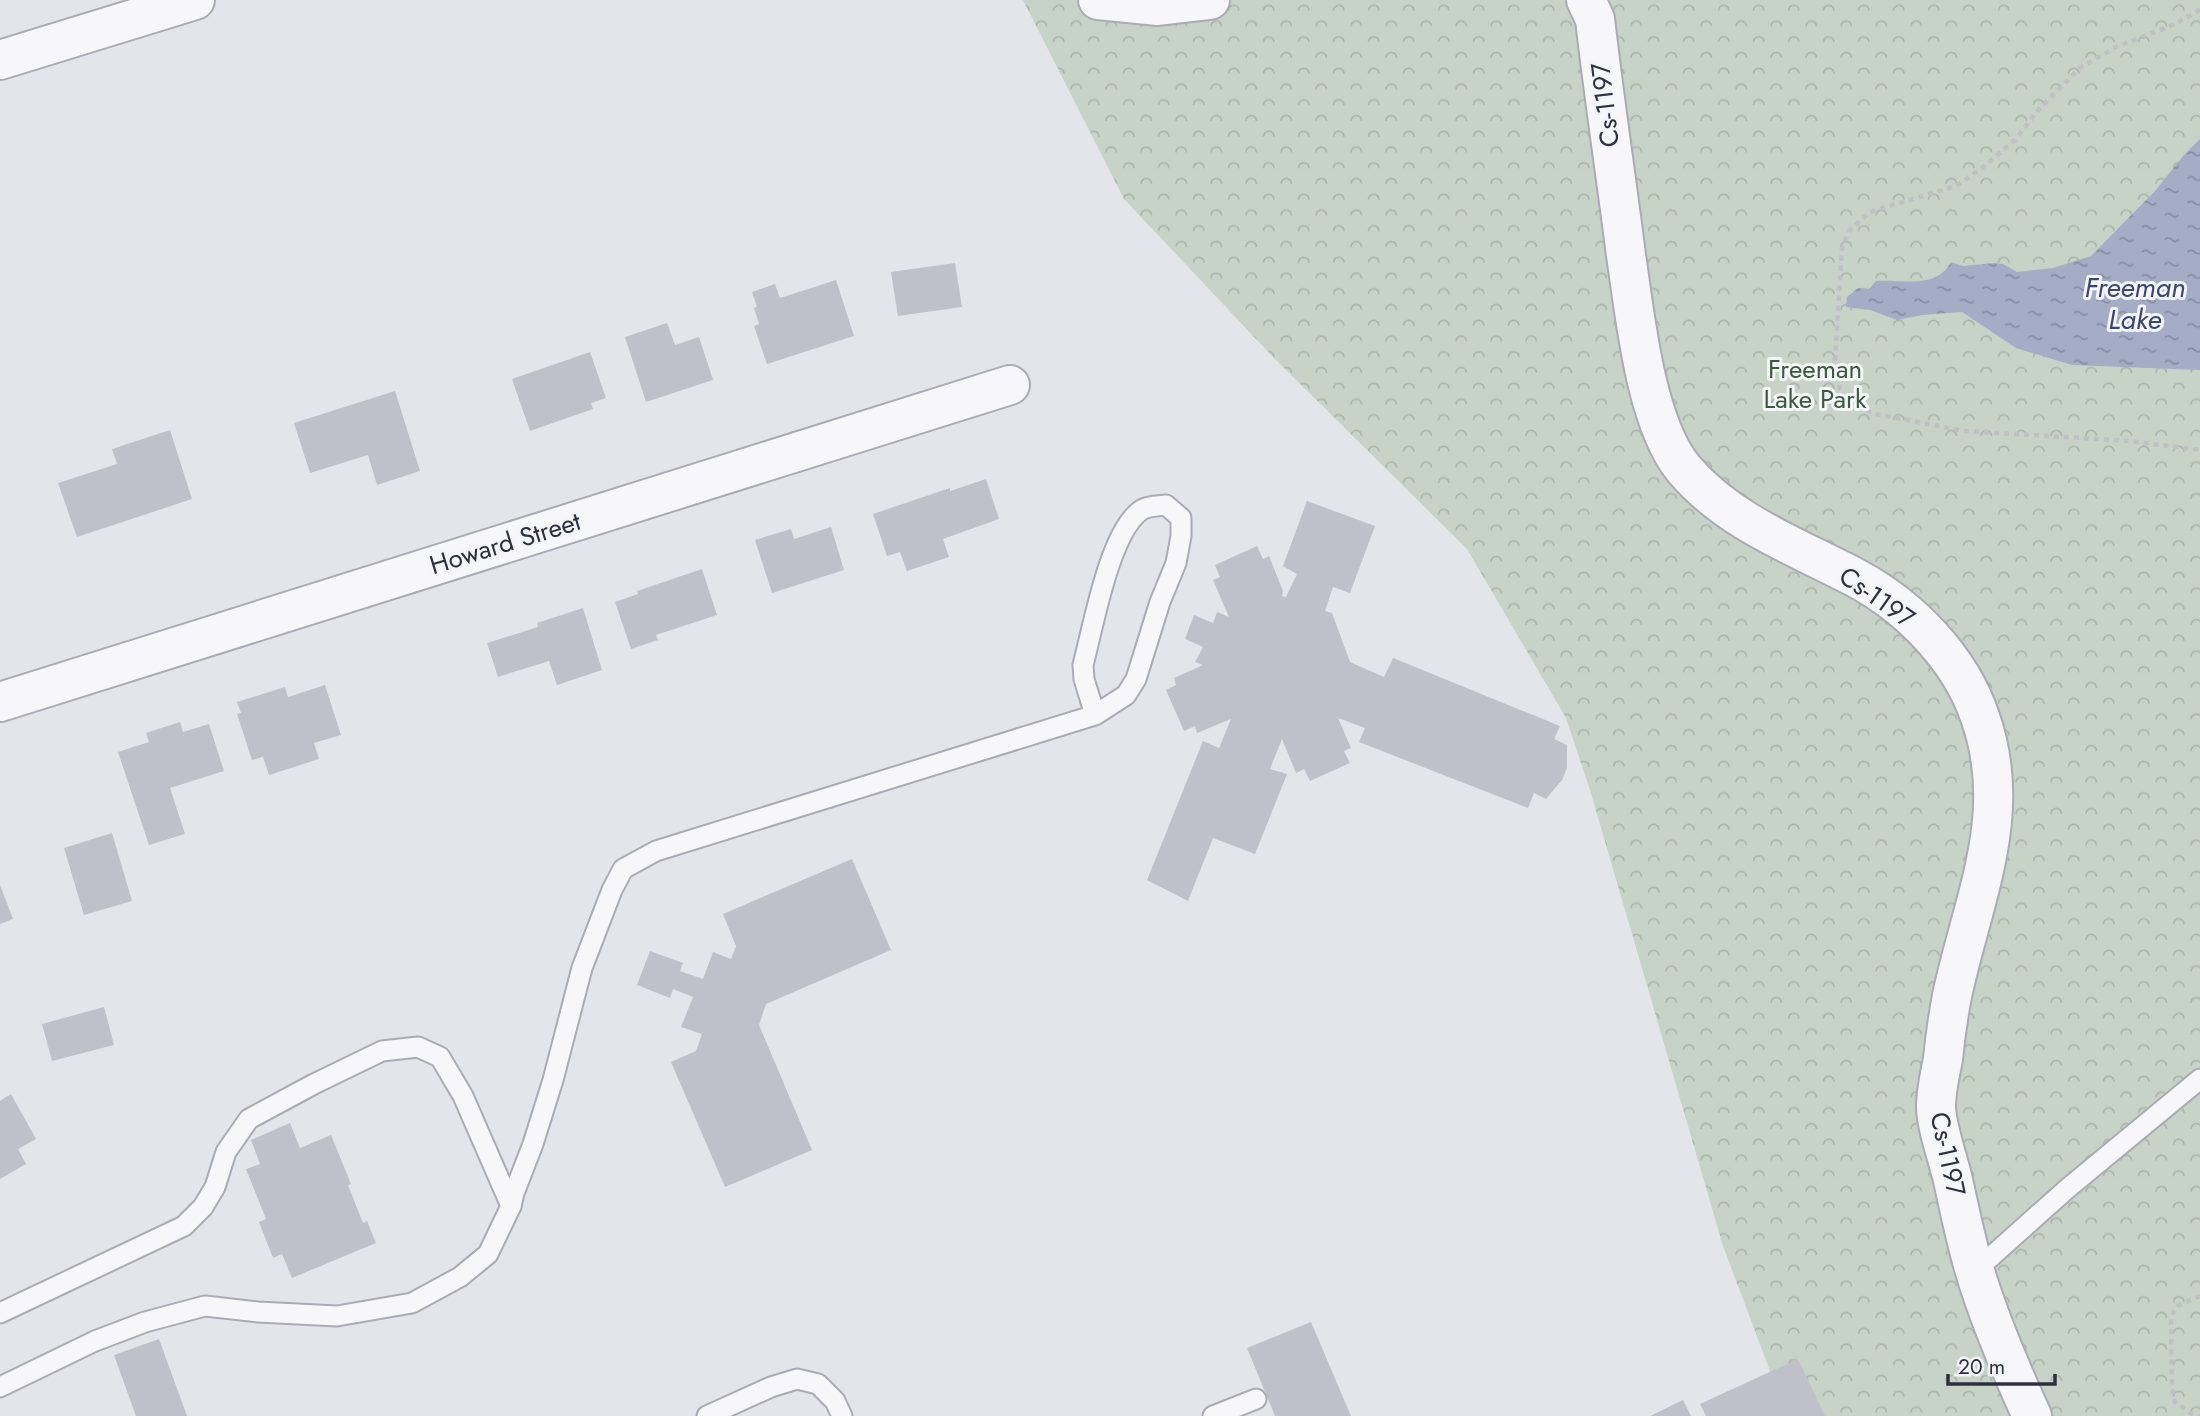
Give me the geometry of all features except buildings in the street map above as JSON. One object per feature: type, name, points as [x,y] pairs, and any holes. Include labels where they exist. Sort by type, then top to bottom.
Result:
[{"type":"street","points":[[0,60],[153,6],[195,0]]},
{"type":"street","points":[[1098,0],[1158,6],[1210,0]]},
{"type":"street","name":"Cs-1197","points":[[1586,0],[1595,19],[1630,291],[1645,368],[1660,426],[1680,464],[1708,495],[1741,519],[1861,581],[1900,607],[1934,640],[1961,676],[1979,714],[1991,752],[1995,789],[1993,828],[1986,868],[1952,997],[1936,1108],[1975,1271],[2013,1374],[2032,1416]]},
{"type":"street","name":"Howard Street","points":[[0,702],[1010,385]]},
{"type":"lane","points":[[0,1387],[95,1341],[145,1322],[205,1306],[258,1312],[337,1315],[412,1303],[460,1277],[488,1254],[511,1206],[553,1080],[582,968],[623,869],[656,851],[1096,715],[1126,695],[1136,679],[1160,602],[1176,563],[1181,518],[1166,505],[1141,509],[1126,527],[1107,569],[1083,666],[1084,679],[1096,715]]},
{"type":"lane","points":[[0,1313],[184,1226],[203,1208],[215,1187],[226,1152],[249,1119],[382,1051],[418,1047],[440,1057],[463,1096],[511,1206]]},
{"type":"lane","points":[[1975,1271],[2068,1188],[2200,1079]]},
{"type":"lane","points":[[709,1415],[771,1387],[797,1379],[818,1384],[835,1401],[842,1416]]},
{"type":"lane","points":[[1213,1416],[1256,1399]]},
{"type":"path","points":[[2200,10],[2173,25],[2116,47],[2080,68],[2040,108],[2015,140],[1956,186],[1870,212],[1849,230],[1842,248],[1835,359],[1840,392],[1853,406],[1876,414],[1964,431],[2130,441],[2200,450]]},
{"type":"path","points":[[2200,1296],[2177,1306],[2171,1317],[2172,1389],[2175,1402],[2192,1414],[2200,1416]]},
{"type":"green space","name":"Freeman Lake Park","points":[[1023,0],[2200,0],[2200,1416],[1787,1416],[1723,1246],[1590,790],[1566,718],[1467,549],[1273,357],[1124,199]]},
{"type":"water","name":"Freeman Lake","points":[[2200,139],[2200,370],[2072,365],[2016,348],[1962,312],[1897,320],[1870,310],[1846,307],[1847,297],[1858,288],[1869,289],[1876,281],[1928,280],[1945,271],[1951,262],[1963,266],[2003,264],[2017,272],[2053,268],[2091,256],[2156,190]]}]
